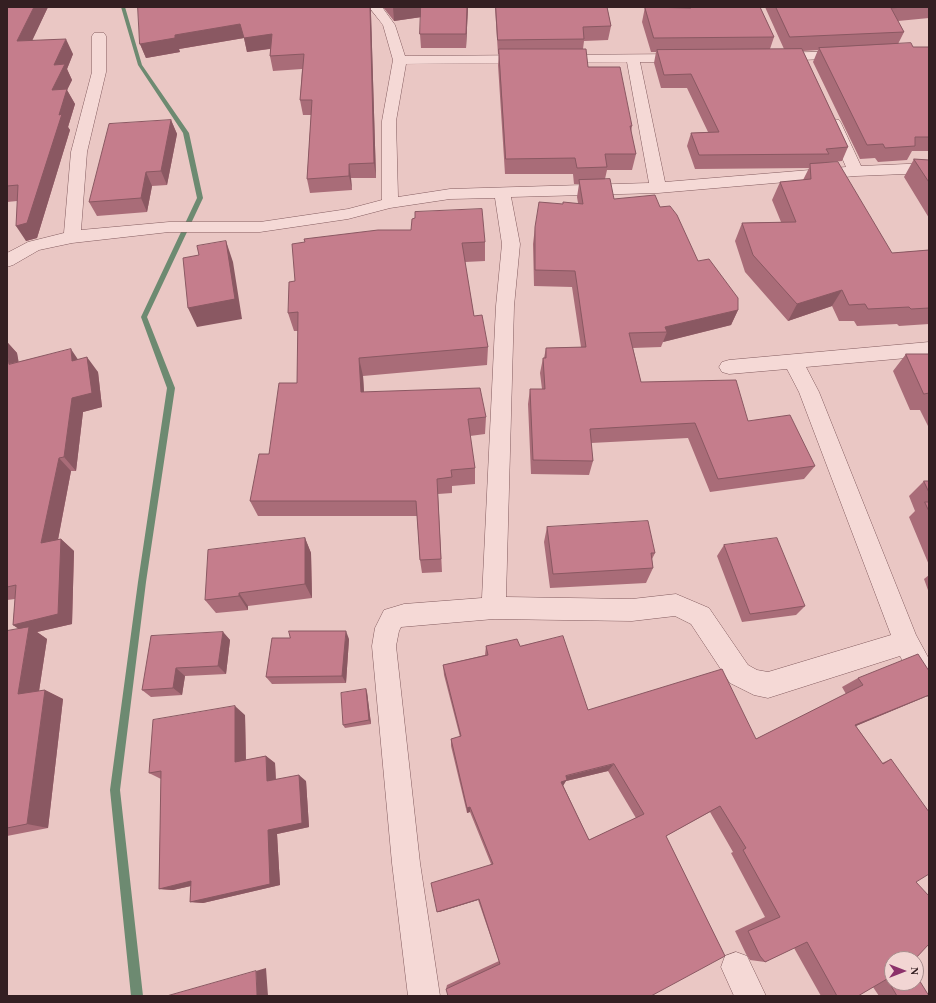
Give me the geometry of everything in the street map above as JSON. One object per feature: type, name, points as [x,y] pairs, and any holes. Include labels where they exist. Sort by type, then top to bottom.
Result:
[{"type":"street","points":[[375,7],[389,25],[400,60],[389,121],[390,203]]},
{"type":"street","points":[[72,237],[79,152],[99,72],[99,36]]},
{"type":"street","points":[[772,42],[779,56]]},
{"type":"street","points":[[763,57],[803,57],[858,54]]},
{"type":"street","points":[[803,57],[810,71]]},
{"type":"street","points":[[400,60],[694,58]]},
{"type":"street","points":[[633,59],[658,188]]},
{"type":"street","points":[[827,107],[856,171]]},
{"type":"street","points":[[7,261],[34,246],[72,237],[169,227],[260,227],[348,214],[390,203],[450,194],[658,188],[856,171],[929,168]]},
{"type":"street","points":[[494,608],[505,306],[511,244],[502,193]]},
{"type":"street","points":[[729,367],[929,349]]},
{"type":"street","points":[[793,361],[808,392],[906,642],[929,684]]},
{"type":"street","points":[[424,996],[406,863],[384,646],[387,628],[393,618],[404,615],[494,608],[632,610],[676,605],[700,616],[739,674],[754,682],[768,685],[906,642]]},
{"type":"street","points":[[736,967],[750,996]]},
{"type":"building","points":[[7,7],[34,7],[17,41],[66,39],[54,65],[65,64],[52,90],[67,89],[59,115],[62,114],[27,223],[16,226],[18,185],[7,186]]},
{"type":"building","points":[[138,7],[370,7],[374,163],[349,164],[349,176],[307,179],[312,100],[300,100],[304,54],[270,56],[272,34],[244,38],[240,24],[175,35],[175,38],[140,44]]},
{"type":"building","points":[[421,7],[467,7],[466,34],[420,34]]},
{"type":"building","points":[[496,7],[607,7],[611,26],[583,27],[584,39],[498,40]]},
{"type":"building","points":[[645,7],[760,7],[774,37],[654,38]]},
{"type":"building","points":[[776,7],[904,7],[891,8],[904,32],[790,37]]},
{"type":"building","points":[[911,43],[913,47],[929,47],[929,137],[915,137],[915,146],[885,148],[883,144],[867,145],[819,48]]},
{"type":"building","points":[[499,49],[586,49],[588,67],[620,67],[636,154],[605,154],[607,167],[577,168],[575,158],[506,159]]},
{"type":"building","points":[[802,49],[848,147],[826,149],[829,154],[699,155],[691,133],[719,132],[691,74],[664,75],[657,50]]},
{"type":"building","points":[[171,120],[161,171],[146,172],[141,198],[89,202],[109,124]]},
{"type":"building","points":[[914,159],[929,160],[929,182]]},
{"type":"building","points":[[838,162],[892,253],[929,250],[929,308],[911,309],[909,307],[868,309],[865,304],[849,305],[842,290],[797,304],[753,255],[742,223],[796,222],[780,182],[811,179],[810,164]]},
{"type":"building","points":[[610,179],[614,199],[655,195],[660,207],[670,206],[677,215],[698,261],[709,259],[738,298],[738,310],[665,327],[667,332],[629,333],[641,382],[736,380],[748,421],[790,415],[815,466],[718,479],[695,423],[590,429],[593,461],[533,460],[530,389],[545,389],[543,358],[546,358],[546,348],[586,347],[575,271],[535,270],[535,227],[539,202],[583,204],[579,180]]},
{"type":"building","points":[[482,209],[485,242],[462,243],[474,316],[482,315],[488,347],[359,358],[361,392],[480,388],[486,417],[468,419],[475,468],[451,470],[452,477],[437,479],[441,559],[420,560],[416,501],[250,501],[259,454],[269,454],[279,383],[297,383],[298,312],[288,313],[289,282],[295,281],[292,244],[305,242],[304,239],[378,230],[411,230],[412,219],[415,218],[415,212]]},
{"type":"building","points":[[226,241],[235,299],[188,308],[183,258],[199,255],[197,246]]},
{"type":"building","points":[[71,349],[72,361],[87,357],[92,393],[72,398],[64,457],[59,458],[41,543],[61,539],[58,614],[13,625],[16,585],[7,587],[7,351],[9,364]]},
{"type":"building","points":[[906,354],[929,354],[929,393],[924,394]]},
{"type":"building","points":[[924,481],[929,481],[929,492]]},
{"type":"building","points":[[925,502],[929,502],[929,511]]},
{"type":"building","points":[[648,521],[655,553],[651,553],[653,568],[553,574],[547,527]]},
{"type":"building","points":[[305,538],[305,584],[239,593],[239,596],[205,600],[208,550]]},
{"type":"building","points":[[777,538],[805,606],[750,614],[724,545]]},
{"type":"building","points":[[29,627],[18,694],[45,690],[27,824],[7,828],[7,631]]},
{"type":"building","points":[[289,631],[346,631],[342,676],[266,677],[272,638],[290,638]]},
{"type":"building","points":[[223,632],[218,666],[176,668],[173,688],[142,690],[151,636]]},
{"type":"building","points":[[563,636],[588,710],[722,669],[756,739],[863,685],[858,678],[918,654],[929,671],[929,695],[855,725],[883,764],[891,759],[929,812],[929,874],[916,882],[929,896],[929,944],[922,951],[884,951],[884,981],[858,996],[837,996],[807,942],[765,962],[760,956],[748,931],[780,917],[743,850],[746,848],[720,806],[666,836],[725,956],[651,996],[448,996],[446,989],[500,964],[479,899],[437,912],[431,883],[493,864],[470,807],[467,808],[451,739],[461,736],[443,665],[488,655],[486,646],[517,639],[520,646]],"holes":[[[614,764],[644,814],[589,840],[561,782],[567,780],[566,776]]]},
{"type":"building","points":[[366,689],[369,720],[343,725],[341,693]]},
{"type":"building","points":[[235,706],[235,762],[266,756],[267,781],[299,775],[302,823],[268,830],[270,884],[190,902],[191,881],[159,889],[161,771],[149,773],[153,720]]},
{"type":"building","points":[[256,971],[257,996],[167,996]]},
{"type":"building","points":[[924,988],[929,996],[897,996],[894,991],[924,991]]},
{"type":"waterway","points":[[123,7],[140,65],[186,133],[200,198],[144,317],[171,388],[142,582],[115,790],[137,996]]}]
